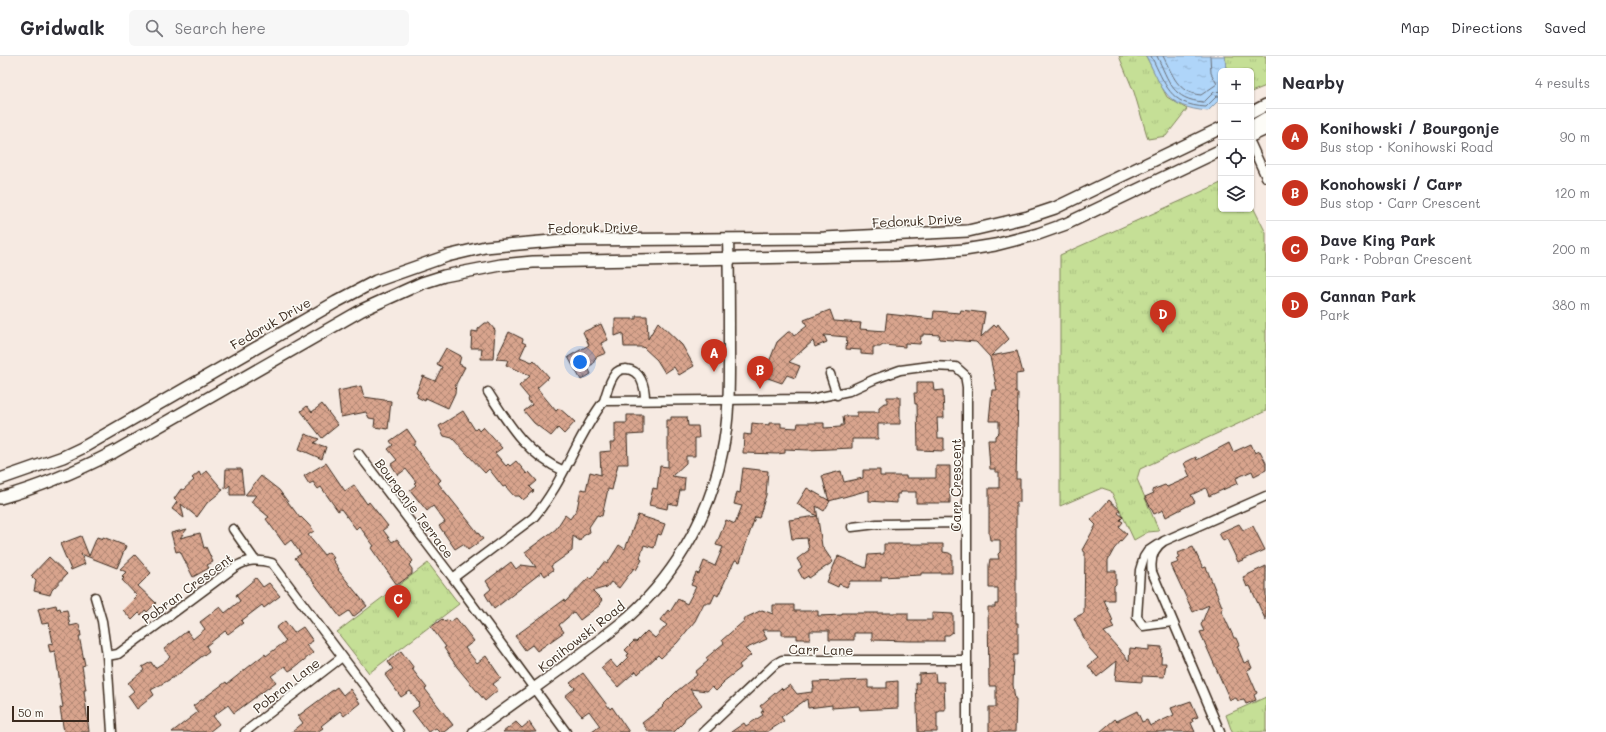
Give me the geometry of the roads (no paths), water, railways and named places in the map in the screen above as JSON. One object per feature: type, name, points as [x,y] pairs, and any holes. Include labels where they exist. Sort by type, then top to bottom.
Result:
[{"type":"main road","points":[[1254,112],[1266,106]]},
{"type":"main road","points":[[1254,125],[1266,118]]},
{"type":"main road","name":"Fedoruk Drive","points":[[0,479],[63,457],[82,448],[306,318],[376,281],[447,256],[485,247],[563,240],[728,239],[923,235],[968,231],[1028,218],[1069,202],[1218,129]]},
{"type":"main road","points":[[1254,135],[1266,129]]},
{"type":"main road","points":[[0,498],[26,491],[79,470],[114,452],[362,310],[422,283],[471,270],[533,262],[898,255],[995,245],[1038,234],[1066,224],[1218,151]]},
{"type":"street","points":[[1254,151],[1266,177]]},
{"type":"street","name":"Konihowski Road","points":[[474,732],[620,624],[650,594],[674,566],[695,530],[715,481],[722,453],[727,399],[728,239]]},
{"type":"street","name":"Carr Crescent","points":[[604,400],[807,399],[837,395],[887,374],[914,368],[945,366],[956,367],[966,375],[968,387],[966,522],[967,732]]},
{"type":"street","points":[[453,578],[533,518],[549,499],[595,412],[604,400],[612,378],[616,372],[623,369],[630,370],[638,375],[645,390],[645,399]]},
{"type":"street","points":[[830,374],[837,395]]},
{"type":"street","points":[[488,392],[521,441],[556,468],[564,472]]},
{"type":"street","name":"Bourgonje Terrace","points":[[358,453],[534,688]]},
{"type":"street","points":[[1172,622],[1143,626],[1138,618],[1141,563],[1148,551],[1159,544],[1265,498]]},
{"type":"street","points":[[852,527],[878,524],[966,522]]},
{"type":"street","points":[[233,529],[254,559]]},
{"type":"street","points":[[1159,544],[1152,557],[1152,572],[1220,732]]},
{"type":"street","name":"Pobran Crescent","points":[[107,656],[118,654],[245,561],[254,559],[272,563],[399,732]]},
{"type":"street","points":[[95,597],[102,621],[107,656],[112,732]]},
{"type":"street","name":"Pobran Lane","points":[[245,732],[342,657]]},
{"type":"street","name":"Carr Lane","points":[[703,732],[775,664],[782,660],[800,662],[967,660]]},
{"type":"street","points":[[534,688],[566,732]]},
{"type":"water","points":[[1146,56],[1225,56],[1226,68],[1218,68],[1218,101],[1208,111],[1183,106],[1174,101],[1162,88]]},
{"type":"place","name":"Cannan Park","points":[[1163,333]]},
{"type":"place","name":"Konihowski / Bourgonje","points":[[714,372]]},
{"type":"place","name":"Konohowski / Carr","points":[[760,389]]},
{"type":"place","name":"Dave King Park","points":[[398,618]]}]
